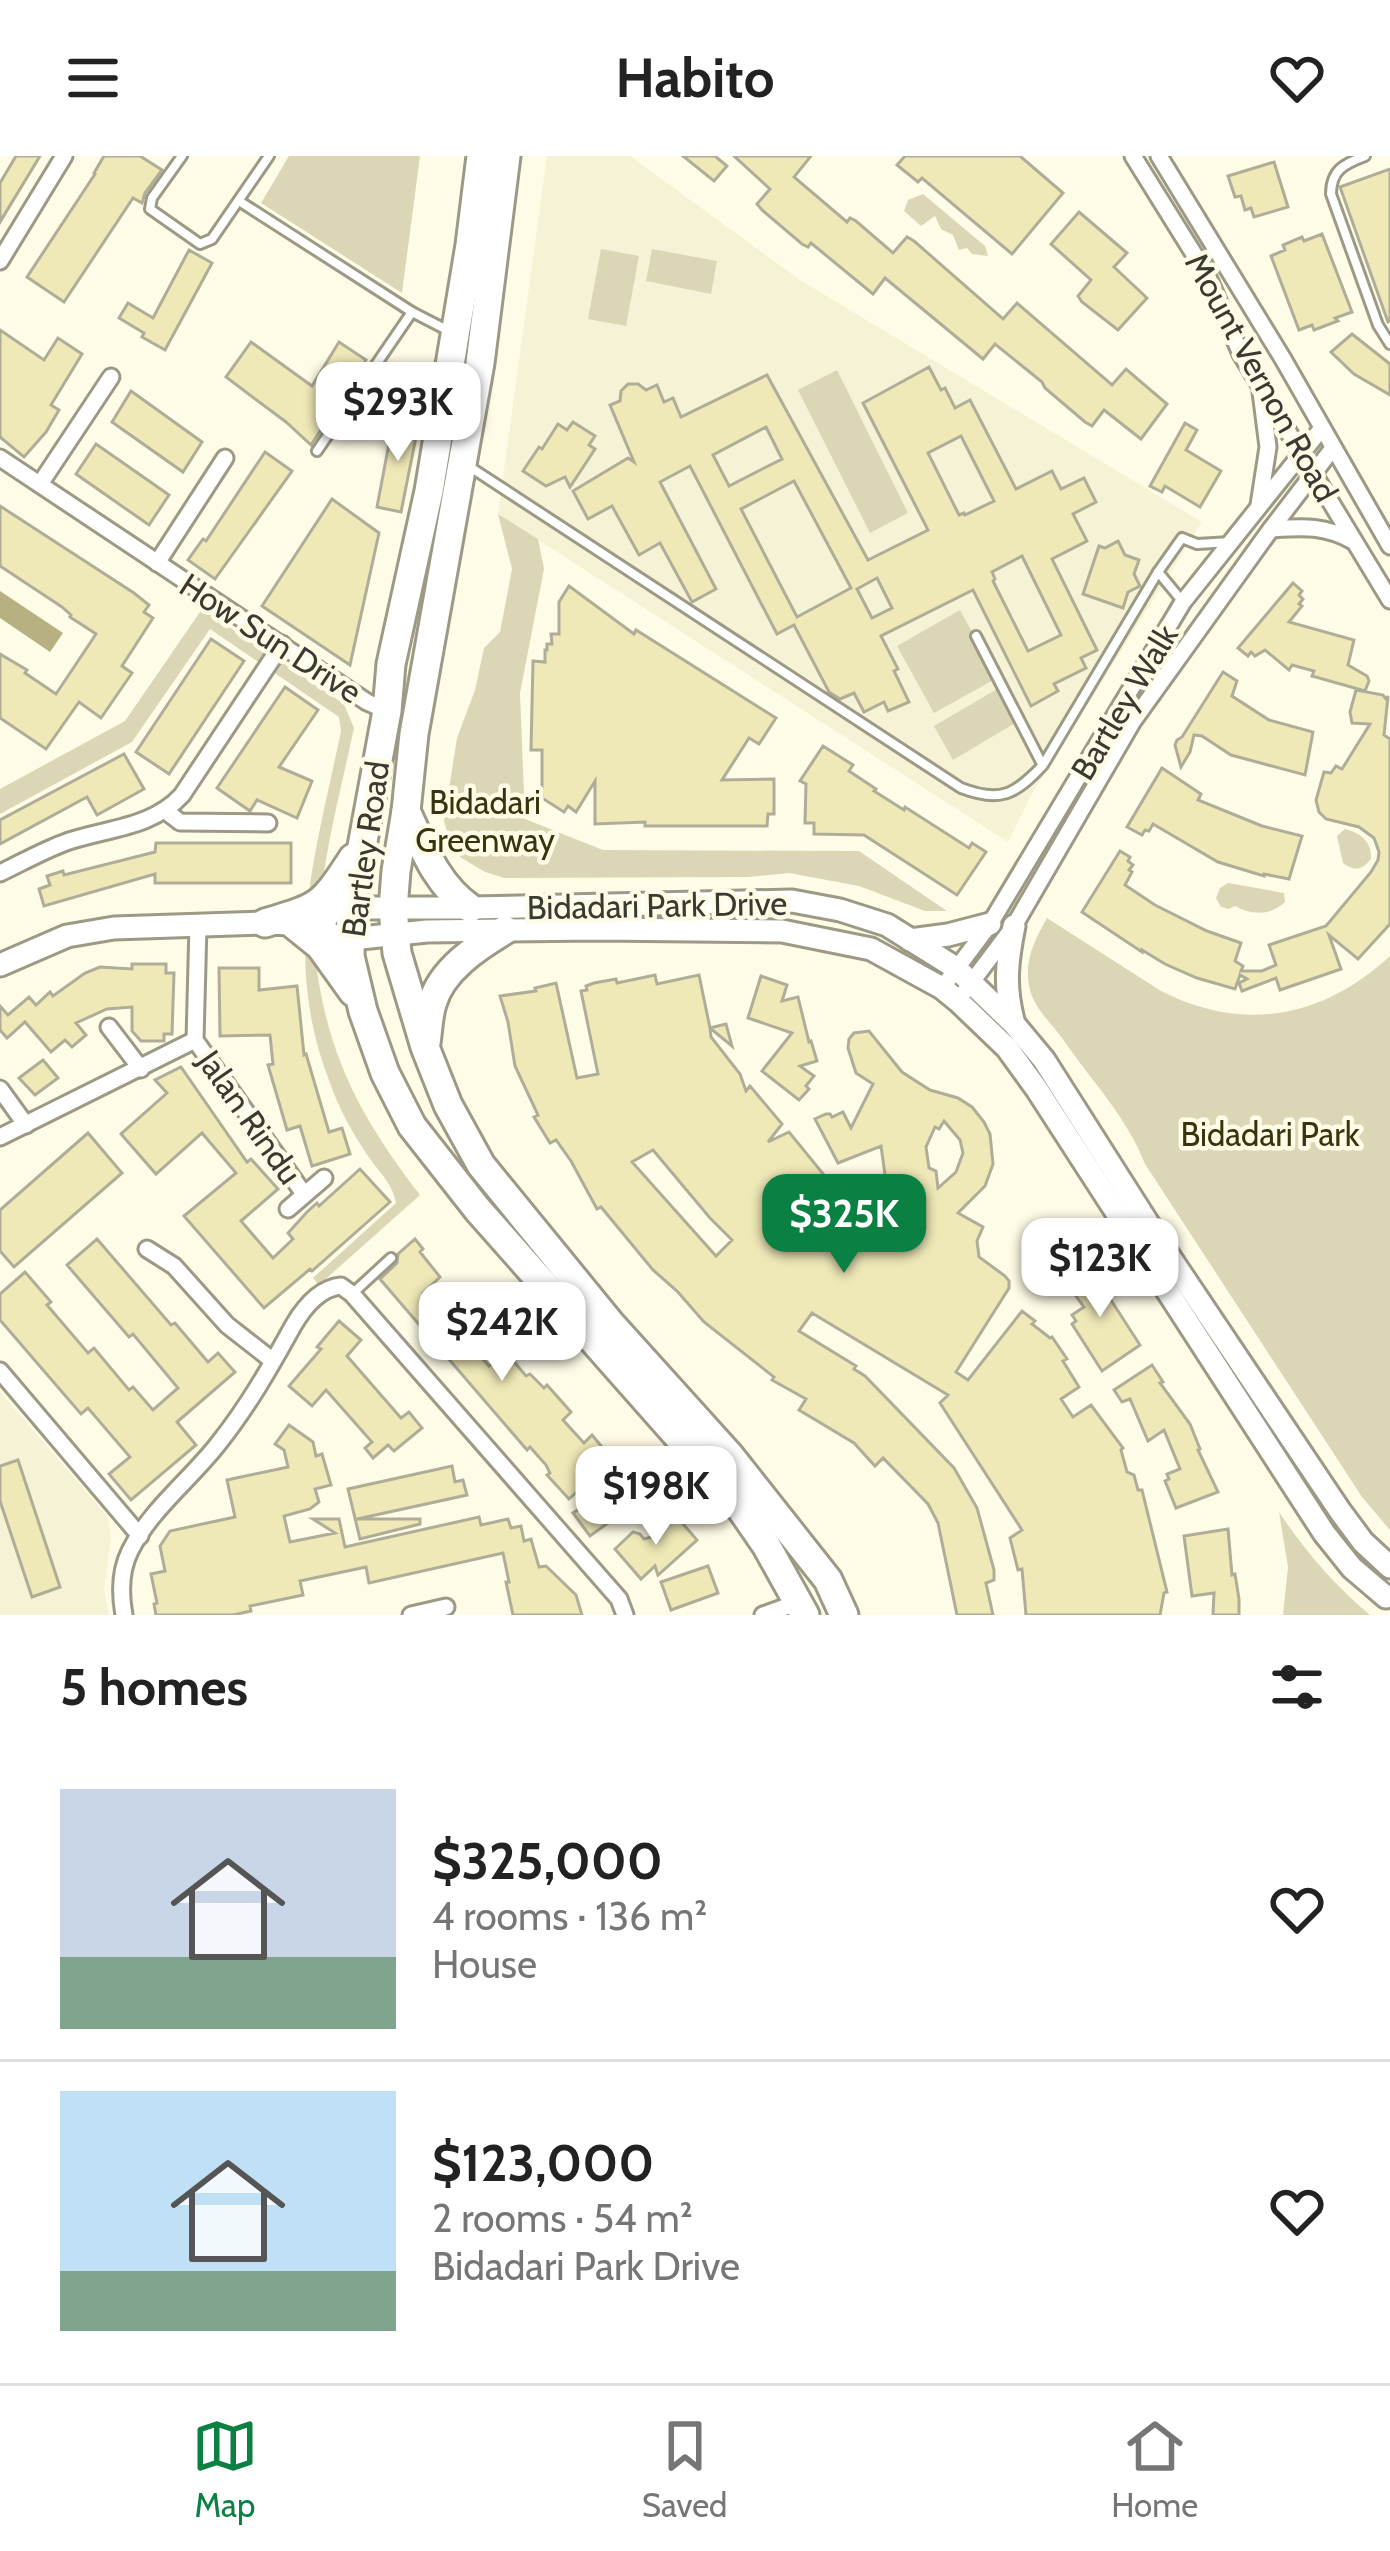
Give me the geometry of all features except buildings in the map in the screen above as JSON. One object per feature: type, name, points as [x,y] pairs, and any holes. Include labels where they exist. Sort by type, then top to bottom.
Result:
[{"type":"highway","name":"Bartley Road","points":[[482,156],[429,491],[391,664],[387,711],[351,908],[350,956],[363,1011],[412,1126],[443,1169],[737,1503],[802,1608]]},
{"type":"highway","name":"Bartley Road","points":[[506,156],[483,340],[414,734],[396,871],[393,922],[410,1002],[448,1105],[481,1165],[610,1323],[730,1456],[828,1580],[844,1615]]},
{"type":"highway","points":[[406,811],[441,881],[470,908]]},
{"type":"highway","points":[[265,923],[321,903],[362,844]]},
{"type":"highway","points":[[307,925],[363,1011]]},
{"type":"highway","points":[[425,1047],[432,1000],[451,972],[465,956],[505,930]]},
{"type":"street","points":[[0,261],[64,156]]},
{"type":"street","name":"Mount Vernon Road","points":[[1132,156],[1208,275],[1241,354],[1390,599]]},
{"type":"street","name":"Mount Vernon Road","points":[[1159,156],[1390,546]]},
{"type":"street","points":[[40,484],[111,377]]},
{"type":"street","points":[[1259,382],[1268,447],[1259,508]]},
{"type":"street","name":"Bartley Walk","points":[[950,994],[1184,602],[1322,428]]},
{"type":"street","name":"Bartley Walk","points":[[964,975],[1015,926],[1133,721],[1333,448]]},
{"type":"street","name":"How Sun Drive","points":[[0,458],[387,711]]},
{"type":"street","name":"How Sun Drive","points":[[158,563],[225,458]]},
{"type":"street","points":[[1271,529],[1334,530],[1355,542]]},
{"type":"street","points":[[0,873],[62,843],[167,812],[282,644]]},
{"type":"street","points":[[167,812],[180,822],[268,823]]},
{"type":"street","name":"Bidadari Park Drive","points":[[393,922],[470,908],[792,901],[840,910],[887,926],[910,940],[964,975],[1044,1060],[1340,1511],[1390,1567]]},
{"type":"street","points":[[307,925],[334,908],[351,908],[393,922]]},
{"type":"street","points":[[0,965],[67,936],[114,928],[265,923],[307,925],[334,938],[350,939],[393,922]]},
{"type":"street","name":"Bidadari Park Drive","points":[[393,922],[427,931],[782,932],[871,949],[950,994],[986,1025],[1036,1088],[1324,1533],[1352,1568],[1386,1597]]},
{"type":"street","points":[[910,940],[990,924]]},
{"type":"street","name":"Jalan Rindu","points":[[198,925],[195,1040],[304,1194]]},
{"type":"street","points":[[871,949],[888,950],[896,944],[887,926]]},
{"type":"street","points":[[1014,1024],[1006,992],[1015,926]]},
{"type":"street","name":"Jalan Rindu","points":[[109,1027],[142,1069]]},
{"type":"street","name":"Jalan Rindu","points":[[0,1138],[195,1040]]},
{"type":"street","points":[[0,1089],[26,1125]]},
{"type":"street","name":"Jalan Rindu","points":[[288,1209],[324,1178]]},
{"type":"street","points":[[1162,1244],[1170,1270],[1170,1278],[1162,1285]]},
{"type":"street","points":[[147,1250],[174,1266],[227,1325],[273,1361]]},
{"type":"street","points":[[124,1615],[124,1562],[140,1536],[218,1444],[298,1316],[328,1287],[346,1290],[619,1599],[625,1615]]},
{"type":"street","points":[[0,1371],[140,1536]]},
{"type":"street","points":[[1247,1414],[1240,1391],[1252,1377]]},
{"type":"street","points":[[411,1615],[446,1606]]},
{"type":"street","points":[[763,1615],[802,1608]]},
{"type":"lane","points":[[182,156],[149,204],[154,214],[200,244],[206,244],[269,156]]},
{"type":"lane","points":[[1365,156],[1335,172],[1331,194],[1378,325],[1390,344]]},
{"type":"lane","points":[[239,201],[456,335]]},
{"type":"lane","points":[[317,451],[412,312]]},
{"type":"lane","points":[[464,462],[961,788],[985,797],[1007,795],[1025,785],[1043,765],[1182,538],[1197,544],[1231,542]]},
{"type":"lane","points":[[1158,572],[1184,602]]},
{"type":"lane","points":[[976,636],[1043,765]]},
{"type":"lane","points":[[346,1290],[391,1258]]},
{"type":"shaded area","points":[[547,156],[630,156],[800,280],[1202,522],[1031,795],[1008,842],[498,514]]},
{"type":"shaded area","points":[[0,591],[63,633],[50,652],[0,618]]},
{"type":"shaded area","points":[[0,1392],[108,1517],[111,1538],[104,1589],[109,1615],[0,1615]]},
{"type":"green space","points":[[289,156],[420,156],[402,293],[261,203]]},
{"type":"green space","points":[[923,194],[985,246],[988,256],[959,250],[953,235],[941,229],[935,216],[921,226],[904,211],[908,200]]},
{"type":"green space","points":[[601,249],[639,256],[626,326],[588,319]]},
{"type":"green space","points":[[652,249],[717,261],[711,294],[646,281]]},
{"type":"green space","points":[[837,370],[908,513],[870,533],[798,390]]},
{"type":"green space","name":"Bidadari Greenway","points":[[498,514],[538,539],[544,569],[520,693],[525,819],[603,850],[859,851],[947,911],[925,911],[859,886],[789,873],[504,878],[460,857],[444,821],[457,738],[484,648],[500,632],[512,569]]},
{"type":"green space","points":[[202,609],[344,704],[354,728],[323,876],[316,964],[330,1030],[351,1087],[420,1195],[319,1285],[313,1278],[396,1203],[338,1102],[315,1037],[307,992],[307,907],[341,731],[339,717],[210,629],[132,742],[0,814],[0,789],[125,721]]},
{"type":"green space","points":[[960,610],[997,678],[934,713],[897,646]]},
{"type":"green space","points":[[997,689],[1017,722],[953,760],[934,726]]},
{"type":"green space","points":[[1345,829],[1361,836],[1370,848],[1371,859],[1361,868],[1343,863],[1337,836]]},
{"type":"green space","points":[[1228,883],[1284,893],[1285,902],[1261,913],[1221,907],[1216,898]]},
{"type":"green space","name":"Bidadari Park","points":[[1047,918],[1161,991],[1222,1012],[1252,1015],[1310,1005],[1337,994],[1390,956],[1390,1530],[1362,1497],[1145,1164],[1118,1114],[1036,1003],[1028,980],[1029,961]]},
{"type":"green space","points":[[1279,1512],[1321,1567],[1370,1615],[1283,1615],[1288,1567]]}]
